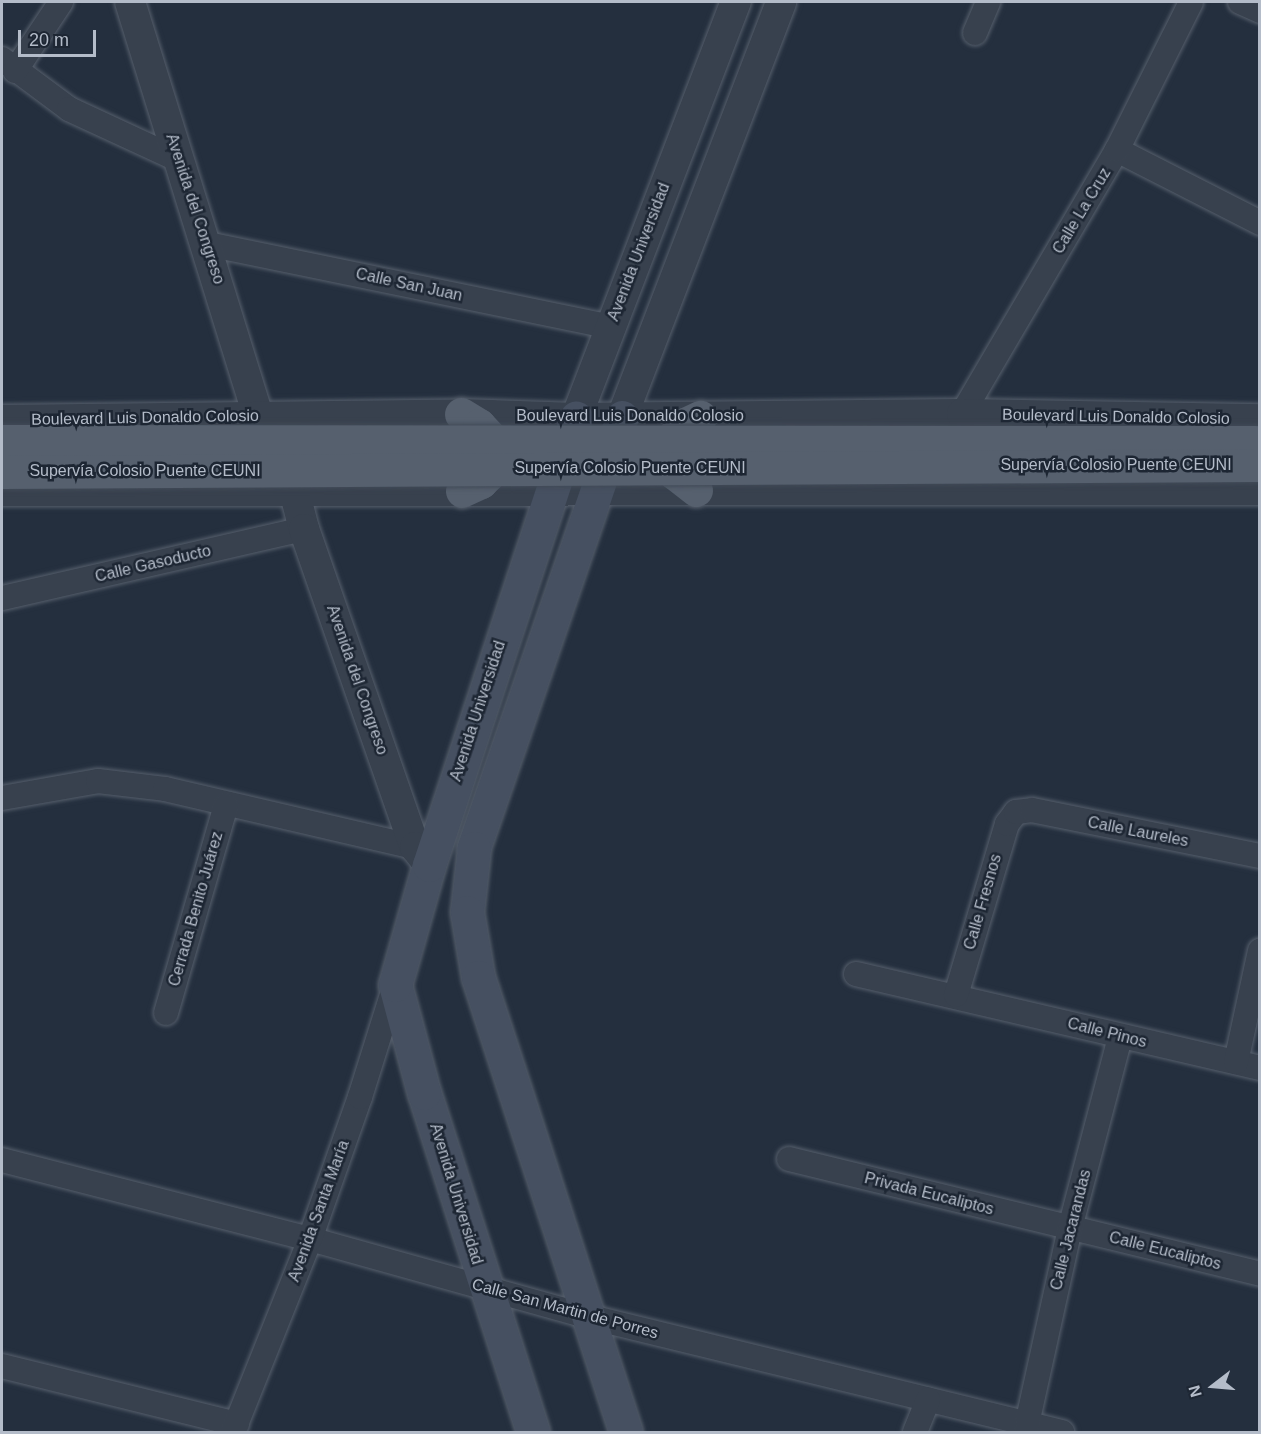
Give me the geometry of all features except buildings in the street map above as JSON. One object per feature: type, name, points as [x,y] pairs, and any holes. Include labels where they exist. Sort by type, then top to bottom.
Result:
[{"type":"main road","points":[[461,414],[479,425],[496,448],[495,464],[490,473],[481,482],[462,490]]},
{"type":"main road","points":[[622,417],[474,848],[467,912],[478,977],[626,1432]]},
{"type":"main road","points":[[696,490],[674,473],[669,461],[670,447],[681,428],[700,417]]},
{"type":"main road","name":"Avenida Universidad","points":[[533,1432],[424,1093],[395,985],[422,856],[576,418]]},
{"type":"main road","name":"Supervía Colosio Puente CEUNI","points":[[2,441],[1260,442]]},
{"type":"main road","name":"Supervía Colosio Puente CEUNI","points":[[2,472],[1260,465]]},
{"type":"street","points":[[61,2],[8,65],[69,109],[179,160]]},
{"type":"street","name":"Avenida del Congreso","points":[[130,2],[207,244],[258,416]]},
{"type":"street","name":"Avenida Universidad","points":[[576,418],[736,2]]},
{"type":"street","points":[[622,417],[781,2]]},
{"type":"street","points":[[975,33],[988,2]]},
{"type":"street","name":"Calle La Cruz","points":[[962,414],[1117,150],[1191,2]]},
{"type":"street","points":[[1240,2],[1260,11]]},
{"type":"street","points":[[1117,150],[1260,223]]},
{"type":"street","name":"Calle San Juan","points":[[207,244],[610,327]]},
{"type":"street","name":"Boulevard Luis Donaldo Colosio","points":[[2,420],[461,414],[576,418],[962,414],[1260,419]]},
{"type":"street","name":"Avenida del Congreso","points":[[294,490],[304,529],[422,856]]},
{"type":"street","points":[[2,491],[1260,490]]},
{"type":"street","name":"Calle Gasoducto","points":[[2,598],[304,529]]},
{"type":"street","points":[[2,798],[98,781],[165,789],[422,856]]},
{"type":"street","name":"Cerrada Benito Juárez","points":[[166,1013],[226,805]]},
{"type":"street","name":"Calle Laureles","points":[[1016,812],[1032,810],[1260,856]]},
{"type":"street","name":"Calle Fresnos","points":[[956,995],[1006,824],[1016,812]]},
{"type":"street","points":[[1236,1062],[1260,951]]},
{"type":"street","name":"Calle Pinos","points":[[856,974],[956,995],[1120,1037],[1260,1068]]},
{"type":"street","name":"Avenida Santa María","points":[[235,1428],[309,1239],[360,1097],[395,985]]},
{"type":"street","name":"Calle Jacarandas","points":[[1027,1424],[1070,1228],[1120,1037]]},
{"type":"street","name":"Calle San Martin de Porres","points":[[2,1160],[309,1239],[590,1317],[1062,1432]]},
{"type":"street","name":"Privada Eucaliptos","points":[[789,1160],[1070,1228]]},
{"type":"street","name":"Calle Eucaliptos","points":[[1070,1228],[1260,1274]]},
{"type":"street","points":[[2,1366],[235,1428]]},
{"type":"street","points":[[915,1432],[928,1399]]}]
